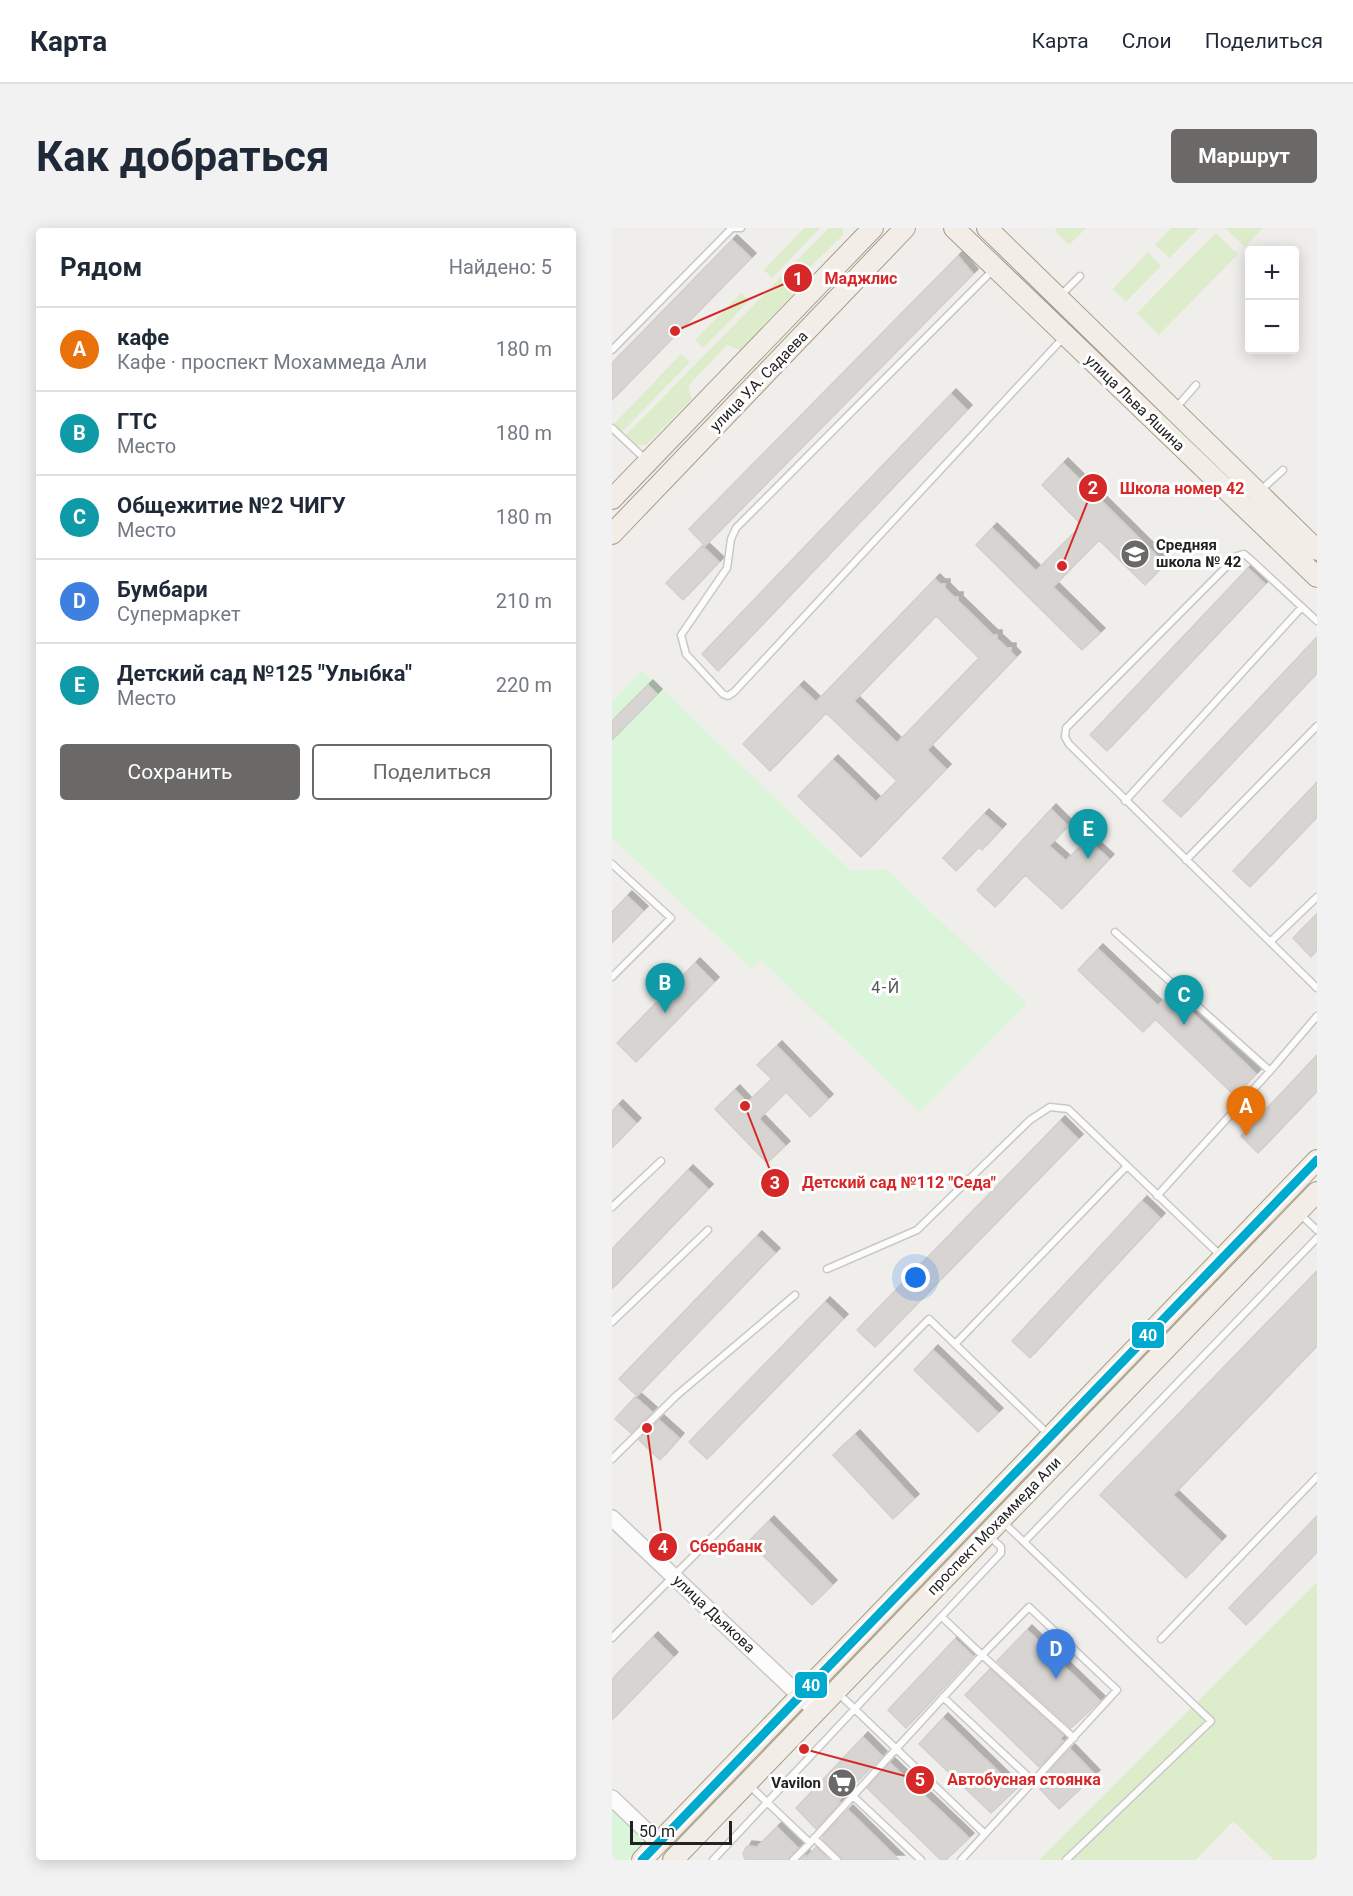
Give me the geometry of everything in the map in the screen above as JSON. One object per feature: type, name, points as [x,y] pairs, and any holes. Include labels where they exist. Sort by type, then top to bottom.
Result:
[{"type":"main road","name":"улица У.А. Садаева","points":[[612,499],[873,228]]},
{"type":"main road","name":"улица У.А. Садаева","points":[[612,534],[905,228]]},
{"type":"main road","name":"улица Льва Яшина","points":[[954,228],[1317,578]]},
{"type":"main road","name":"улица Льва Яшина","points":[[987,228],[1317,550]]},
{"type":"main road","name":"проспект Мохаммеда Али","points":[[642,1860],[1317,1160]]},
{"type":"main road","name":"проспект Мохаммеда Али","points":[[672,1860],[1317,1192]]},
{"type":"street","name":"улица Дьякова","points":[[612,1518],[816,1711]]},
{"type":"street","points":[[612,1798],[658,1843]]},
{"type":"lane","points":[[612,350],[730,228],[741,228]]},
{"type":"lane","points":[[995,268],[736,528],[727,568],[681,635],[686,654],[723,694],[728,696],[734,692],[1065,335]]},
{"type":"lane","points":[[1058,298],[1080,276]]},
{"type":"lane","points":[[1174,410],[1196,386]]},
{"type":"lane","points":[[612,428],[648,462]]},
{"type":"lane","points":[[1258,492],[1283,470]]},
{"type":"lane","points":[[1317,621],[1244,554],[1237,555],[1066,728],[1065,737],[1069,744],[1125,801],[1317,988]]},
{"type":"lane","points":[[1125,801],[1302,608]]},
{"type":"lane","points":[[1186,860],[1317,726]]},
{"type":"lane","points":[[612,864],[670,918],[612,977]]},
{"type":"lane","points":[[1270,942],[1317,897]]},
{"type":"lane","points":[[1115,932],[1270,1071]]},
{"type":"lane","points":[[1157,1196],[1317,1016]]},
{"type":"lane","points":[[827,1269],[917,1230],[1030,1120],[1050,1107],[1068,1109],[1222,1258]]},
{"type":"lane","points":[[612,1207],[661,1161]]},
{"type":"lane","points":[[956,1343],[1126,1167]]},
{"type":"lane","points":[[1298,1212],[1317,1230]]},
{"type":"lane","points":[[612,1322],[708,1230]]},
{"type":"lane","points":[[1024,1542],[1317,1239]]},
{"type":"lane","points":[[612,1459],[676,1396],[795,1295]]},
{"type":"lane","points":[[612,1638],[927,1320],[933,1320],[1049,1436]]},
{"type":"lane","points":[[1161,1640],[1317,1477]]},
{"type":"lane","points":[[1001,1520],[1211,1721],[1066,1860]]},
{"type":"lane","points":[[713,1860],[1001,1553],[1001,1547],[987,1534]]},
{"type":"lane","points":[[793,1860],[1025,1609],[1030,1608],[1117,1690],[961,1860]]},
{"type":"lane","points":[[942,1617],[1074,1738]]},
{"type":"lane","points":[[836,1691],[985,1834]]},
{"type":"lane","points":[[943,1697],[1034,1782]]},
{"type":"lane","points":[[747,1783],[837,1860]]},
{"type":"lane","points":[[853,1796],[921,1860]]},
{"type":"green space","points":[[804,228],[820,228],[772,278],[764,270]]},
{"type":"green space","points":[[829,228],[843,228],[843,235],[802,275],[804,283],[740,350],[727,345],[688,386],[692,399],[646,445],[634,445],[625,436]]},
{"type":"green space","points":[[1057,228],[1086,228],[1069,245],[1055,231]]},
{"type":"green space","points":[[1171,228],[1199,228],[1170,258],[1155,245]]},
{"type":"green space","points":[[1225,228],[1263,228],[1245,247]]},
{"type":"green space","points":[[1216,233],[1238,254],[1159,335],[1137,313]]},
{"type":"green space","points":[[1148,252],[1161,266],[1126,302],[1113,289]]},
{"type":"green space","points":[[741,293],[749,301],[703,348],[695,340]]},
{"type":"green space","points":[[681,354],[690,362],[622,432],[614,424]]},
{"type":"green space","points":[[642,670],[851,871],[886,869],[1027,1003],[920,1112],[761,960],[752,969],[612,838],[612,702]]},
{"type":"green space","points":[[1317,1582],[1317,1860],[1274,1860],[1233,1821],[1196,1860],[1039,1860]]},
{"type":"green space","points":[[612,1808],[646,1841],[628,1860],[612,1860]]},
{"type":"building","points":[[732,240],[751,258],[612,400],[612,363]]},
{"type":"building","points":[[958,256],[973,274],[705,546],[689,529]]},
{"type":"building","points":[[951,394],[967,410],[718,671],[702,654]]},
{"type":"building","name":"Средняя школа № 42","points":[[1063,463],[1165,564],[1145,585],[1099,540],[1053,587],[1100,633],[1082,650],[976,545],[992,528],[1036,571],[1082,525],[1042,485]]},
{"type":"building","points":[[702,546],[719,562],[683,600],[666,583]]},
{"type":"building","points":[[1248,568],[1265,584],[1107,751],[1090,735]]},
{"type":"building","points":[[935,579],[940,584],[945,584],[945,588],[954,597],[958,597],[958,601],[993,635],[997,635],[997,639],[1007,648],[1011,648],[1011,652],[1016,657],[927,750],[946,769],[861,857],[798,796],[833,760],[876,802],[897,781],[826,713],[770,771],[743,744],[799,686],[816,702]],"holes":[[[936,616],[979,658],[897,743],[854,701]]]},
{"type":"building","points":[[1317,637],[1317,673],[1181,817],[1163,801]]},
{"type":"building","points":[[648,685],[657,694],[612,740],[612,721]]},
{"type":"building","points":[[1317,782],[1317,817],[1250,887],[1233,871]]},
{"type":"building","points":[[1051,809],[1068,826],[1049,846],[1066,861],[1087,839],[1109,859],[1062,909],[1025,875],[995,907],[977,890]]},
{"type":"building","points":[[984,814],[1001,829],[982,850],[979,847],[956,871],[943,858]]},
{"type":"building","points":[[627,896],[643,911],[612,943],[612,912]]},
{"type":"building","points":[[1317,914],[1317,950],[1311,957],[1293,938]]},
{"type":"building","points":[[1098,949],[1158,1006],[1171,992],[1256,1074],[1235,1096],[1155,1019],[1143,1032],[1078,970]]},
{"type":"building","points":[[695,963],[714,982],[636,1062],[617,1043]]},
{"type":"building","points":[[777,1046],[828,1099],[810,1117],[786,1092],[759,1119],[785,1146],[767,1163],[715,1109],[735,1090],[747,1103],[772,1079],[757,1065]]},
{"type":"building","points":[[1317,1055],[1317,1091],[1258,1153],[1241,1136]]},
{"type":"building","points":[[618,1105],[636,1123],[612,1148],[612,1111]]},
{"type":"building","points":[[1060,1121],[1078,1139],[875,1347],[857,1330]]},
{"type":"building","points":[[688,1170],[708,1189],[612,1289],[612,1249]]},
{"type":"building","points":[[1142,1201],[1160,1218],[1030,1358],[1012,1341]]},
{"type":"building","points":[[757,1236],[775,1253],[637,1396],[619,1379]]},
{"type":"building","points":[[1317,1271],[1317,1346],[1173,1495],[1221,1541],[1186,1578],[1100,1495]]},
{"type":"building","points":[[825,1302],[843,1319],[707,1459],[689,1442]]},
{"type":"building","points":[[933,1350],[998,1413],[978,1432],[914,1370]]},
{"type":"building","points":[[635,1397],[652,1412],[631,1433],[615,1419]]},
{"type":"building","points":[[659,1420],[679,1438],[660,1460],[639,1440]]},
{"type":"building","points":[[855,1435],[914,1499],[893,1519],[833,1455]]},
{"type":"building","points":[[1317,1516],[1317,1552],[1246,1625],[1229,1608]]},
{"type":"building","points":[[769,1521],[832,1585],[812,1605],[749,1541]]},
{"type":"building","points":[[1027,1630],[1100,1701],[1071,1728],[997,1661]]},
{"type":"building","points":[[653,1637],[673,1657],[612,1720],[612,1679]]},
{"type":"building","points":[[955,1639],[973,1656],[906,1728],[888,1710]]},
{"type":"building","points":[[990,1669],[1063,1735],[1060,1739],[1063,1741],[1039,1767],[965,1695]]},
{"type":"building","points":[[943,1718],[1016,1789],[991,1813],[919,1744]]},
{"type":"building","points":[[863,1737],[882,1756],[838,1801],[840,1802],[816,1829],[796,1808]]},
{"type":"building","points":[[1070,1749],[1095,1775],[1059,1809],[1040,1789],[1051,1778],[1047,1774]]},
{"type":"building","points":[[890,1763],[969,1838],[946,1860],[941,1860],[867,1788]]},
{"type":"building","points":[[848,1810],[899,1860],[842,1860],[823,1840],[823,1836]]},
{"type":"building","points":[[777,1827],[798,1848],[788,1860],[745,1860],[743,1853],[747,1846],[757,1847]]},
{"type":"building","points":[[816,1847],[829,1860],[800,1860],[805,1855],[807,1857]]},
{"type":"transit line","name":"40","points":[[642,1860],[1317,1160]]},
{"type":"place","name":"Маджлис","points":[[675,331]]},
{"type":"place","name":"Средняя школа № 42","points":[[1135,554]]},
{"type":"place","name":"Школа номер 42","points":[[1062,566]]},
{"type":"place","name":"Детский сад №125 \"Улыбка\"","points":[[1088,859]]},
{"type":"place","name":"ГТС","points":[[665,1013]]},
{"type":"place","name":"Общежитие №2 ЧИГУ","points":[[1184,1025]]},
{"type":"place","name":"Детский сад №112 \"Седа\"","points":[[745,1106]]},
{"type":"place","name":"кафе","points":[[1246,1136]]},
{"type":"place","name":"Сбербанк","points":[[647,1428]]},
{"type":"place","name":"Бумбари","points":[[1056,1679]]},
{"type":"place","name":"Автобусная стоянка","points":[[804,1749]]},
{"type":"place","name":"Vavilon","points":[[842,1783]]},
{"type":"district","name":"4-Й","points":[[886,987]]}]
